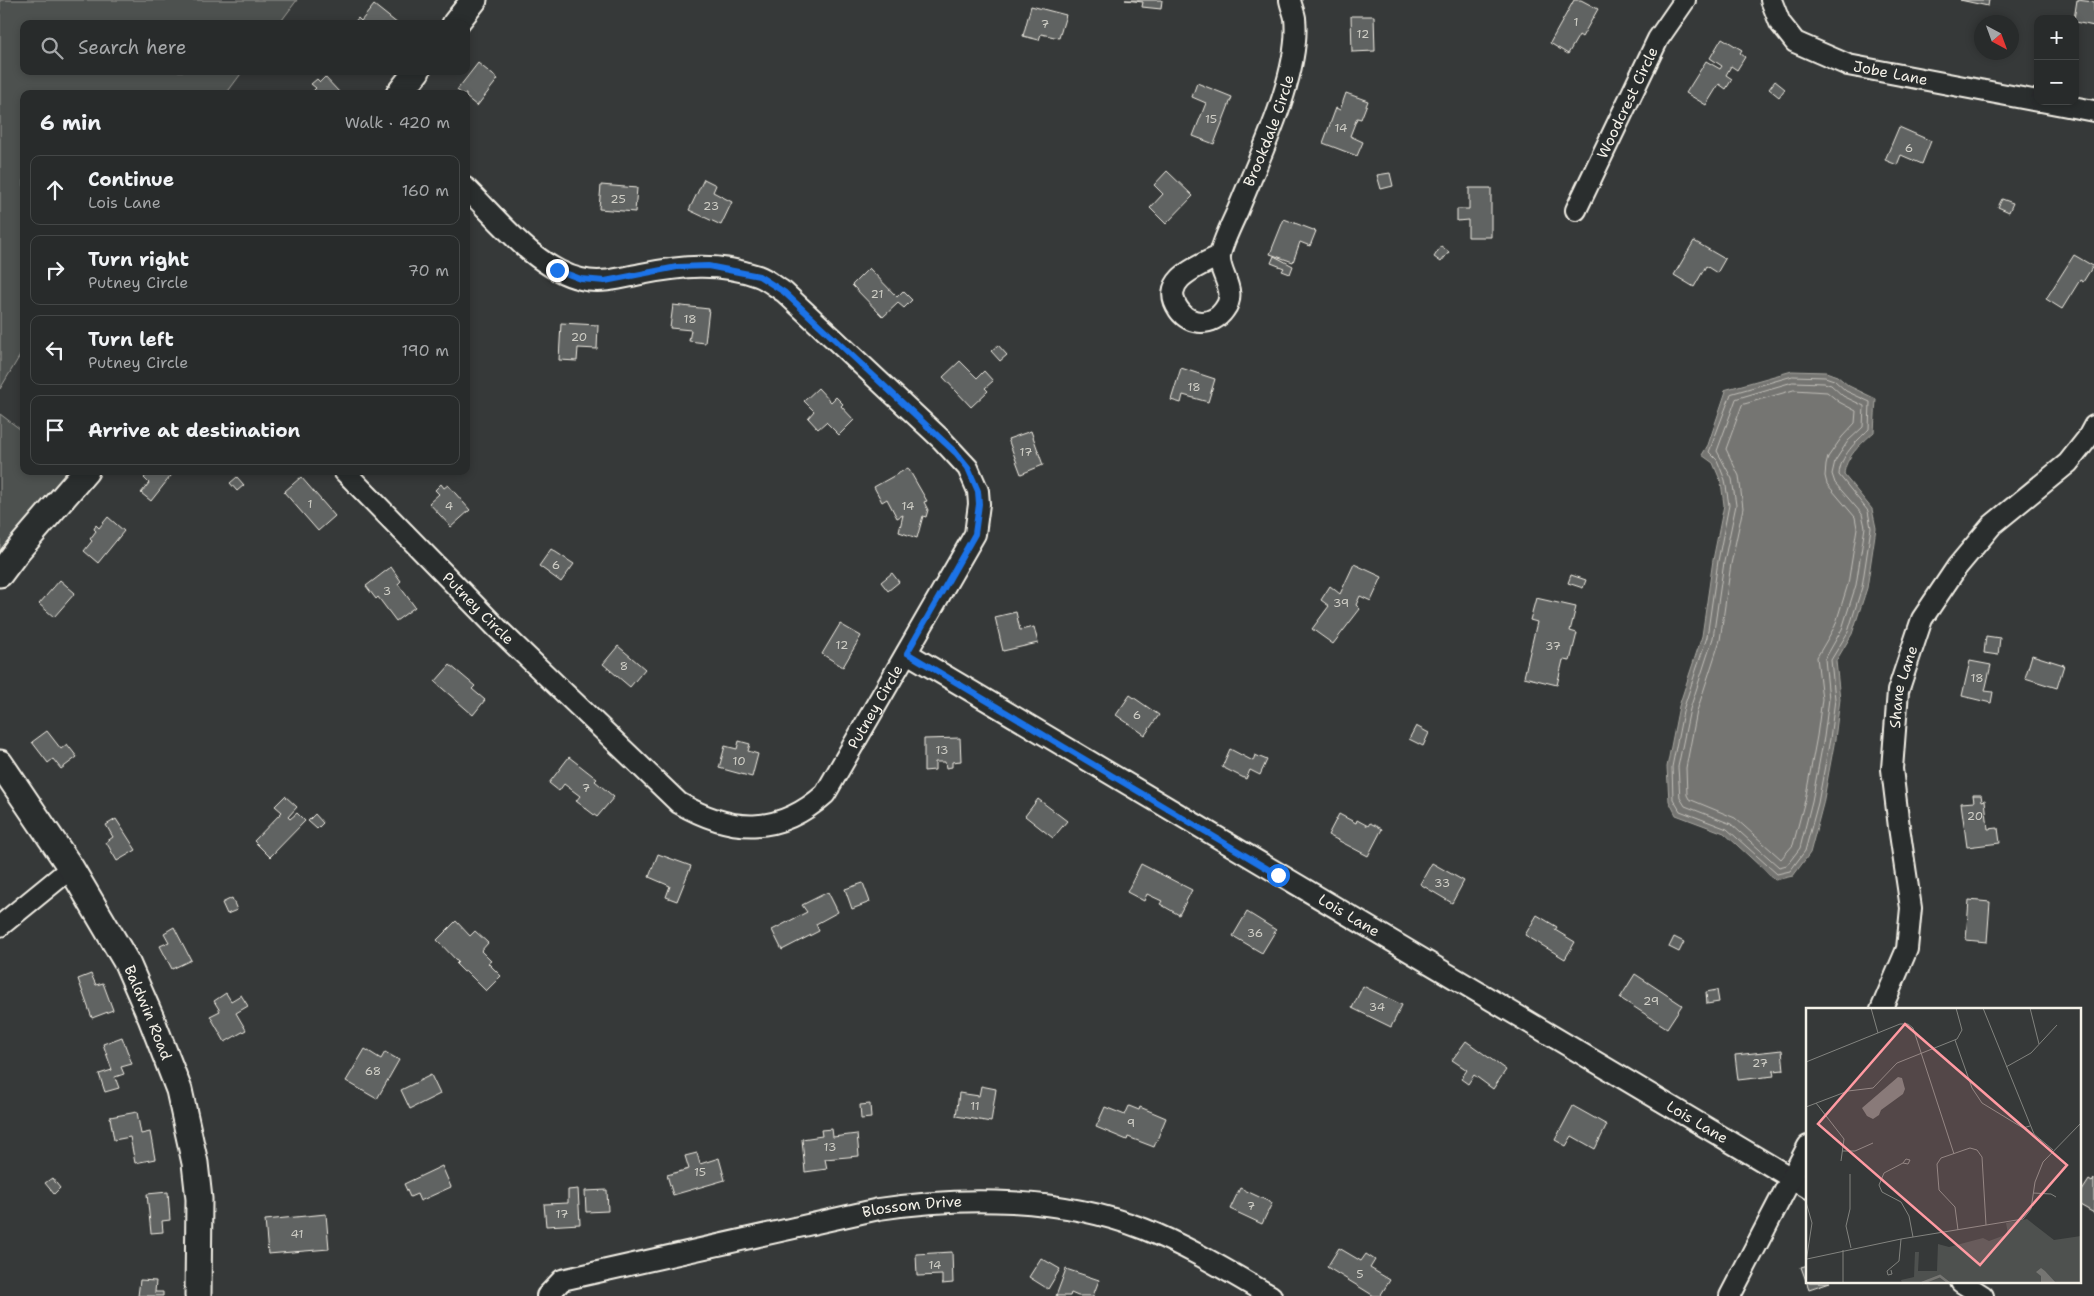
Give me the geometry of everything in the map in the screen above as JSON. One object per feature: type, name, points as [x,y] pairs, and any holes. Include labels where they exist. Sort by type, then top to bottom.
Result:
[{"type":"street","points":[[458,20],[474,0]]},
{"type":"street","name":"Brookdale Circle","points":[[1219,256],[1283,96],[1293,60],[1295,18],[1290,0]]},
{"type":"street","name":"Woodcrest Circle","points":[[1576,210],[1658,38],[1685,0]]},
{"type":"street","name":"Jobe Lane","points":[[1771,0],[1780,23],[1795,42],[1848,65],[2034,100]]},
{"type":"street","points":[[402,90],[414,75]]},
{"type":"street","name":"Jobe Lane","points":[[2062,105],[2094,111]]},
{"type":"street","name":"Putney Circle","points":[[348,475],[497,628],[679,803],[712,819],[754,827],[776,824],[809,808],[825,794],[975,534],[979,504],[978,491],[968,468],[956,453],[784,292],[759,276],[708,266],[677,267],[605,281],[581,279],[557,270],[534,255],[470,192]]},
{"type":"street","name":"Shane Lane","points":[[1882,1008],[1907,949],[1911,908],[1892,769],[1898,691],[1922,619],[1957,567],[1992,525],[2068,463],[2094,426]]},
{"type":"street","points":[[0,574],[18,550],[83,475]]},
{"type":"street","name":"Lois Lane","points":[[907,653],[1806,1187]]},
{"type":"street","name":"Baldwin Road","points":[[0,764],[71,868],[127,963],[179,1090],[193,1150],[199,1199],[198,1296]]},
{"type":"street","points":[[0,926],[71,868]]},
{"type":"street","points":[[1730,1296],[1806,1150]]},
{"type":"street","name":"Blossom Drive","points":[[547,1296],[562,1280],[879,1209],[920,1203],[956,1202],[1026,1203],[1088,1213],[1117,1220],[1193,1251],[1271,1296]]},
{"type":"street","points":[[1964,1284],[1983,1296]]},
{"type":"shaded area","points":[[0,0],[297,0],[282,20],[20,20],[20,75],[240,75],[229,90],[20,90],[20,356],[0,389]]},
{"type":"shaded area","points":[[0,414],[20,429],[20,475],[72,475],[0,571]]},
{"type":"water","points":[[1792,371],[1826,372],[1837,376],[1849,386],[1876,399],[1874,432],[1859,446],[1847,462],[1844,475],[1872,509],[1876,528],[1867,588],[1852,634],[1836,661],[1840,699],[1835,739],[1823,804],[1810,853],[1793,876],[1775,880],[1724,833],[1676,815],[1669,801],[1667,767],[1679,706],[1702,636],[1713,560],[1724,505],[1721,482],[1713,463],[1702,455],[1708,445],[1726,391],[1724,390]]},
{"type":"building","points":[[1125,0],[1162,0],[1161,9],[1142,7],[1143,2]]},
{"type":"building","points":[[1574,0],[1581,0],[1598,9],[1582,37],[1579,35],[1568,54],[1550,43]]},
{"type":"building","points":[[1960,0],[1989,0],[1988,6]]},
{"type":"building","points":[[2077,0],[2094,2],[2094,26],[2079,23],[2079,15],[2075,15]]},
{"type":"building","points":[[374,5],[393,20],[362,20]]},
{"type":"building","points":[[1031,6],[1066,15],[1059,38],[1041,34],[1039,40],[1023,36]]},
{"type":"building","points":[[1351,16],[1374,16],[1375,51],[1352,52]]},
{"type":"building","points":[[1722,38],[1742,50],[1740,53],[1745,57],[1737,70],[1731,66],[1726,75],[1732,79],[1726,89],[1719,84],[1706,105],[1686,93],[1706,61],[1720,69],[1722,66],[1710,58]]},
{"type":"building","points":[[478,63],[498,79],[477,106],[470,100],[470,90],[457,90]]},
{"type":"building","points":[[325,77],[337,90],[314,90],[316,88],[311,84],[317,79],[320,82]]},
{"type":"building","points":[[1775,81],[1785,89],[1779,97],[1769,89]]},
{"type":"building","points":[[1197,83],[1232,97],[1214,144],[1193,136],[1206,103],[1192,97]]},
{"type":"building","points":[[1346,93],[1368,101],[1361,119],[1357,118],[1350,136],[1363,142],[1357,156],[1323,143],[1336,108],[1340,110]]},
{"type":"building","points":[[1899,127],[1931,141],[1922,164],[1901,155],[1897,165],[1885,160]]},
{"type":"building","points":[[1167,171],[1193,196],[1166,224],[1150,208],[1163,194],[1154,185]]},
{"type":"building","points":[[1390,173],[1393,186],[1381,189],[1377,175]]},
{"type":"building","points":[[704,179],[716,185],[713,192],[732,202],[721,225],[689,210]]},
{"type":"building","points":[[601,185],[637,188],[635,212],[599,209]]},
{"type":"building","points":[[1469,188],[1491,188],[1491,237],[1468,237],[1468,220],[1457,221],[1457,209],[1469,209]]},
{"type":"building","points":[[2002,199],[2013,203],[2009,212],[1998,207]]},
{"type":"building","points":[[1284,219],[1316,231],[1310,246],[1300,242],[1293,262],[1270,254]]},
{"type":"building","points":[[1694,241],[1725,259],[1717,273],[1706,266],[1694,287],[1674,275]]},
{"type":"building","points":[[1441,246],[1449,252],[1441,262],[1434,257]]},
{"type":"building","points":[[2074,255],[2093,266],[2083,282],[2080,280],[2062,309],[2046,299]]},
{"type":"building","points":[[1274,256],[1293,266],[1290,274],[1282,271],[1284,268],[1271,263]]},
{"type":"building","points":[[869,268],[897,297],[903,291],[912,300],[904,308],[898,303],[883,317],[852,285]]},
{"type":"building","points":[[673,305],[709,309],[705,343],[689,341],[691,330],[670,328]]},
{"type":"building","points":[[561,323],[598,325],[597,349],[578,348],[577,361],[559,360]]},
{"type":"building","points":[[998,345],[1007,355],[1000,361],[991,351]]},
{"type":"building","points":[[960,361],[977,378],[984,371],[993,381],[985,388],[988,391],[971,407],[943,377]]},
{"type":"building","points":[[1181,368],[1215,379],[1208,402],[1183,395],[1181,403],[1171,400]]},
{"type":"building","points":[[818,388],[831,402],[836,397],[843,404],[841,406],[854,420],[839,435],[826,422],[818,429],[808,418],[814,411],[804,401]]},
{"type":"building","points":[[1031,431],[1043,465],[1021,474],[1008,439]]},
{"type":"building","points":[[908,468],[927,501],[924,502],[928,510],[926,517],[923,516],[917,538],[899,532],[903,515],[897,518],[887,499],[882,502],[874,487]]},
{"type":"building","points":[[146,475],[172,475],[151,501],[141,493],[149,483],[144,478]]},
{"type":"building","points":[[237,477],[244,485],[237,491],[230,483]]},
{"type":"building","points":[[301,477],[335,516],[318,531],[284,492]]},
{"type":"building","points":[[441,484],[444,488],[448,485],[470,510],[451,527],[429,503],[439,494],[435,490]]},
{"type":"building","points":[[108,517],[124,531],[98,563],[84,551],[92,541],[90,539],[96,531],[94,529],[96,525],[99,528]]},
{"type":"building","points":[[551,549],[574,564],[561,582],[539,566]]},
{"type":"building","points":[[1354,564],[1382,577],[1371,601],[1360,596],[1356,605],[1360,609],[1333,644],[1312,629],[1329,606],[1321,600],[1330,586],[1340,594]]},
{"type":"building","points":[[391,567],[401,581],[398,584],[415,607],[396,621],[378,597],[376,599],[366,586]]},
{"type":"building","points":[[892,573],[899,582],[888,591],[881,582]]},
{"type":"building","points":[[1571,575],[1586,580],[1583,588],[1568,583]]},
{"type":"building","points":[[60,580],[75,593],[54,617],[39,604]]},
{"type":"building","points":[[1536,598],[1576,607],[1570,631],[1577,633],[1570,661],[1563,660],[1557,685],[1524,677],[1537,622],[1530,620]]},
{"type":"building","points":[[1016,612],[1020,630],[1034,627],[1038,643],[1003,651],[995,617]]},
{"type":"building","points":[[840,624],[861,636],[843,667],[822,654]]},
{"type":"building","points":[[1986,636],[2000,638],[1998,655],[1984,653]]},
{"type":"building","points":[[618,646],[645,669],[630,687],[603,664]]},
{"type":"building","points":[[2032,655],[2064,665],[2057,688],[2025,678]]},
{"type":"building","points":[[1970,661],[1991,665],[1985,691],[1993,692],[1991,703],[1962,696]]},
{"type":"building","points":[[450,665],[475,686],[472,689],[485,700],[473,715],[435,682]]},
{"type":"building","points":[[1130,695],[1159,715],[1145,735],[1116,715]]},
{"type":"building","points":[[1416,726],[1429,733],[1423,746],[1409,739]]},
{"type":"building","points":[[47,731],[61,749],[67,744],[77,757],[61,769],[53,759],[48,763],[32,742]]},
{"type":"building","points":[[960,738],[961,761],[952,762],[952,767],[946,768],[945,762],[935,762],[935,770],[924,771],[924,739]]},
{"type":"building","points":[[739,741],[750,744],[748,751],[758,754],[752,777],[719,768],[725,746],[737,749]]},
{"type":"building","points":[[1230,749],[1253,761],[1255,755],[1267,760],[1260,775],[1250,770],[1246,779],[1222,767]]},
{"type":"building","points":[[569,757],[597,779],[595,781],[614,797],[597,817],[576,801],[580,796],[564,784],[559,791],[549,783]]},
{"type":"building","points":[[1973,795],[1981,795],[1982,801],[1985,800],[1988,829],[1998,828],[2000,843],[1967,847],[1961,803],[1974,802]]},
{"type":"building","points":[[285,796],[297,807],[288,817],[290,819],[297,813],[305,821],[270,857],[254,841],[282,812],[275,806]]},
{"type":"building","points":[[1038,799],[1067,821],[1053,838],[1025,816]]},
{"type":"building","points":[[315,814],[323,823],[317,829],[308,821]]},
{"type":"building","points":[[1339,814],[1356,823],[1357,820],[1368,826],[1370,823],[1382,829],[1368,856],[1328,835]]},
{"type":"building","points":[[116,819],[136,850],[117,861],[106,842],[113,837],[106,825]]},
{"type":"building","points":[[658,854],[691,866],[677,901],[666,897],[670,886],[649,877]]},
{"type":"building","points":[[1432,863],[1464,881],[1452,903],[1420,884]]},
{"type":"building","points":[[1141,864],[1192,890],[1179,915],[1160,904],[1162,901],[1147,894],[1144,901],[1127,892]]},
{"type":"building","points":[[863,883],[870,902],[852,909],[845,889]]},
{"type":"building","points":[[828,892],[838,912],[816,924],[819,931],[782,950],[772,930],[807,912],[802,905]]},
{"type":"building","points":[[232,898],[237,910],[227,914],[222,903]]},
{"type":"building","points":[[1969,900],[1990,902],[1987,942],[1966,940]]},
{"type":"building","points":[[1247,912],[1276,930],[1262,953],[1233,936]]},
{"type":"building","points":[[1537,915],[1557,927],[1555,930],[1575,942],[1565,959],[1525,935]]},
{"type":"building","points":[[456,921],[470,936],[475,931],[488,943],[481,951],[491,961],[488,963],[501,976],[486,991],[456,964],[458,962],[437,940]]},
{"type":"building","points":[[174,927],[191,960],[172,969],[160,946],[169,942],[164,933]]},
{"type":"building","points":[[1674,937],[1684,942],[1679,952],[1669,947]]},
{"type":"building","points":[[91,974],[96,985],[103,983],[113,1010],[92,1018],[78,979]]},
{"type":"building","points":[[1635,974],[1682,1005],[1667,1028],[1620,998]]},
{"type":"building","points":[[1363,986],[1402,1005],[1391,1027],[1352,1008]]},
{"type":"building","points":[[1717,990],[1719,1002],[1707,1004],[1706,992]]},
{"type":"building","points":[[226,993],[231,1001],[241,995],[248,1006],[236,1013],[246,1030],[225,1042],[210,1016],[220,1011],[214,1001]]},
{"type":"building","points":[[122,1037],[132,1064],[121,1067],[124,1074],[115,1077],[119,1088],[105,1092],[99,1074],[112,1070],[103,1044]]},
{"type":"building","points":[[1466,1041],[1506,1070],[1493,1089],[1474,1075],[1468,1084],[1461,1079],[1467,1070],[1452,1060]]},
{"type":"building","points":[[365,1049],[381,1059],[385,1052],[399,1060],[377,1099],[346,1081]]},
{"type":"building","points":[[1782,1050],[1784,1070],[1773,1071],[1774,1076],[1738,1080],[1735,1055]]},
{"type":"building","points":[[431,1075],[440,1094],[410,1109],[401,1090]]},
{"type":"building","points":[[981,1086],[996,1089],[991,1122],[956,1116],[959,1093],[979,1096]]},
{"type":"building","points":[[870,1104],[871,1118],[861,1119],[860,1105]]},
{"type":"building","points":[[1129,1106],[1139,1110],[1140,1107],[1166,1118],[1154,1147],[1128,1137],[1127,1140],[1096,1127],[1105,1107],[1125,1115]]},
{"type":"building","points":[[1573,1106],[1607,1125],[1595,1149],[1572,1136],[1566,1146],[1555,1140]]},
{"type":"building","points":[[137,1112],[141,1134],[150,1132],[155,1159],[135,1163],[130,1137],[114,1140],[110,1117]]},
{"type":"building","points":[[832,1129],[833,1137],[857,1134],[859,1156],[825,1159],[827,1169],[805,1172],[802,1139],[822,1136],[821,1130]]},
{"type":"building","points":[[697,1153],[700,1164],[719,1158],[725,1180],[673,1195],[667,1175],[689,1169],[685,1156]]},
{"type":"building","points":[[442,1166],[451,1187],[420,1201],[417,1194],[410,1197],[404,1184]]},
{"type":"building","points":[[52,1178],[60,1188],[54,1194],[45,1183]]},
{"type":"building","points":[[2094,1179],[2094,1213],[2082,1206],[2082,1191],[2089,1180],[2092,1182]]},
{"type":"building","points":[[1240,1188],[1272,1203],[1262,1224],[1230,1209]]},
{"type":"building","points":[[578,1189],[580,1224],[546,1226],[544,1204],[568,1203],[568,1190]]},
{"type":"building","points":[[607,1190],[608,1211],[586,1212],[585,1191]]},
{"type":"building","points":[[168,1192],[170,1220],[162,1221],[163,1232],[151,1233],[147,1194]]},
{"type":"building","points":[[326,1214],[329,1249],[268,1254],[265,1220]]},
{"type":"building","points":[[1339,1248],[1361,1261],[1366,1254],[1375,1260],[1370,1268],[1390,1280],[1380,1296],[1374,1296],[1327,1267]]},
{"type":"building","points":[[952,1252],[953,1283],[942,1284],[942,1275],[917,1276],[916,1254]]},
{"type":"building","points":[[1041,1258],[1060,1269],[1048,1289],[1029,1277]]},
{"type":"building","points":[[1806,1266],[1806,1281],[1801,1267]]},
{"type":"building","points":[[1066,1269],[1099,1280],[1093,1296],[1078,1296],[1071,1293],[1070,1296],[1056,1296]]},
{"type":"building","points":[[140,1280],[156,1281],[155,1292],[163,1292],[163,1296],[138,1296]]},
{"type":"building","points":[[1807,1284],[1824,1284],[1809,1289]]},
{"type":"route","points":[[557,270],[581,279],[605,281],[677,267],[708,266],[759,276],[784,292],[956,453],[975,480],[979,504],[975,534],[907,653],[1278,875]]}]
